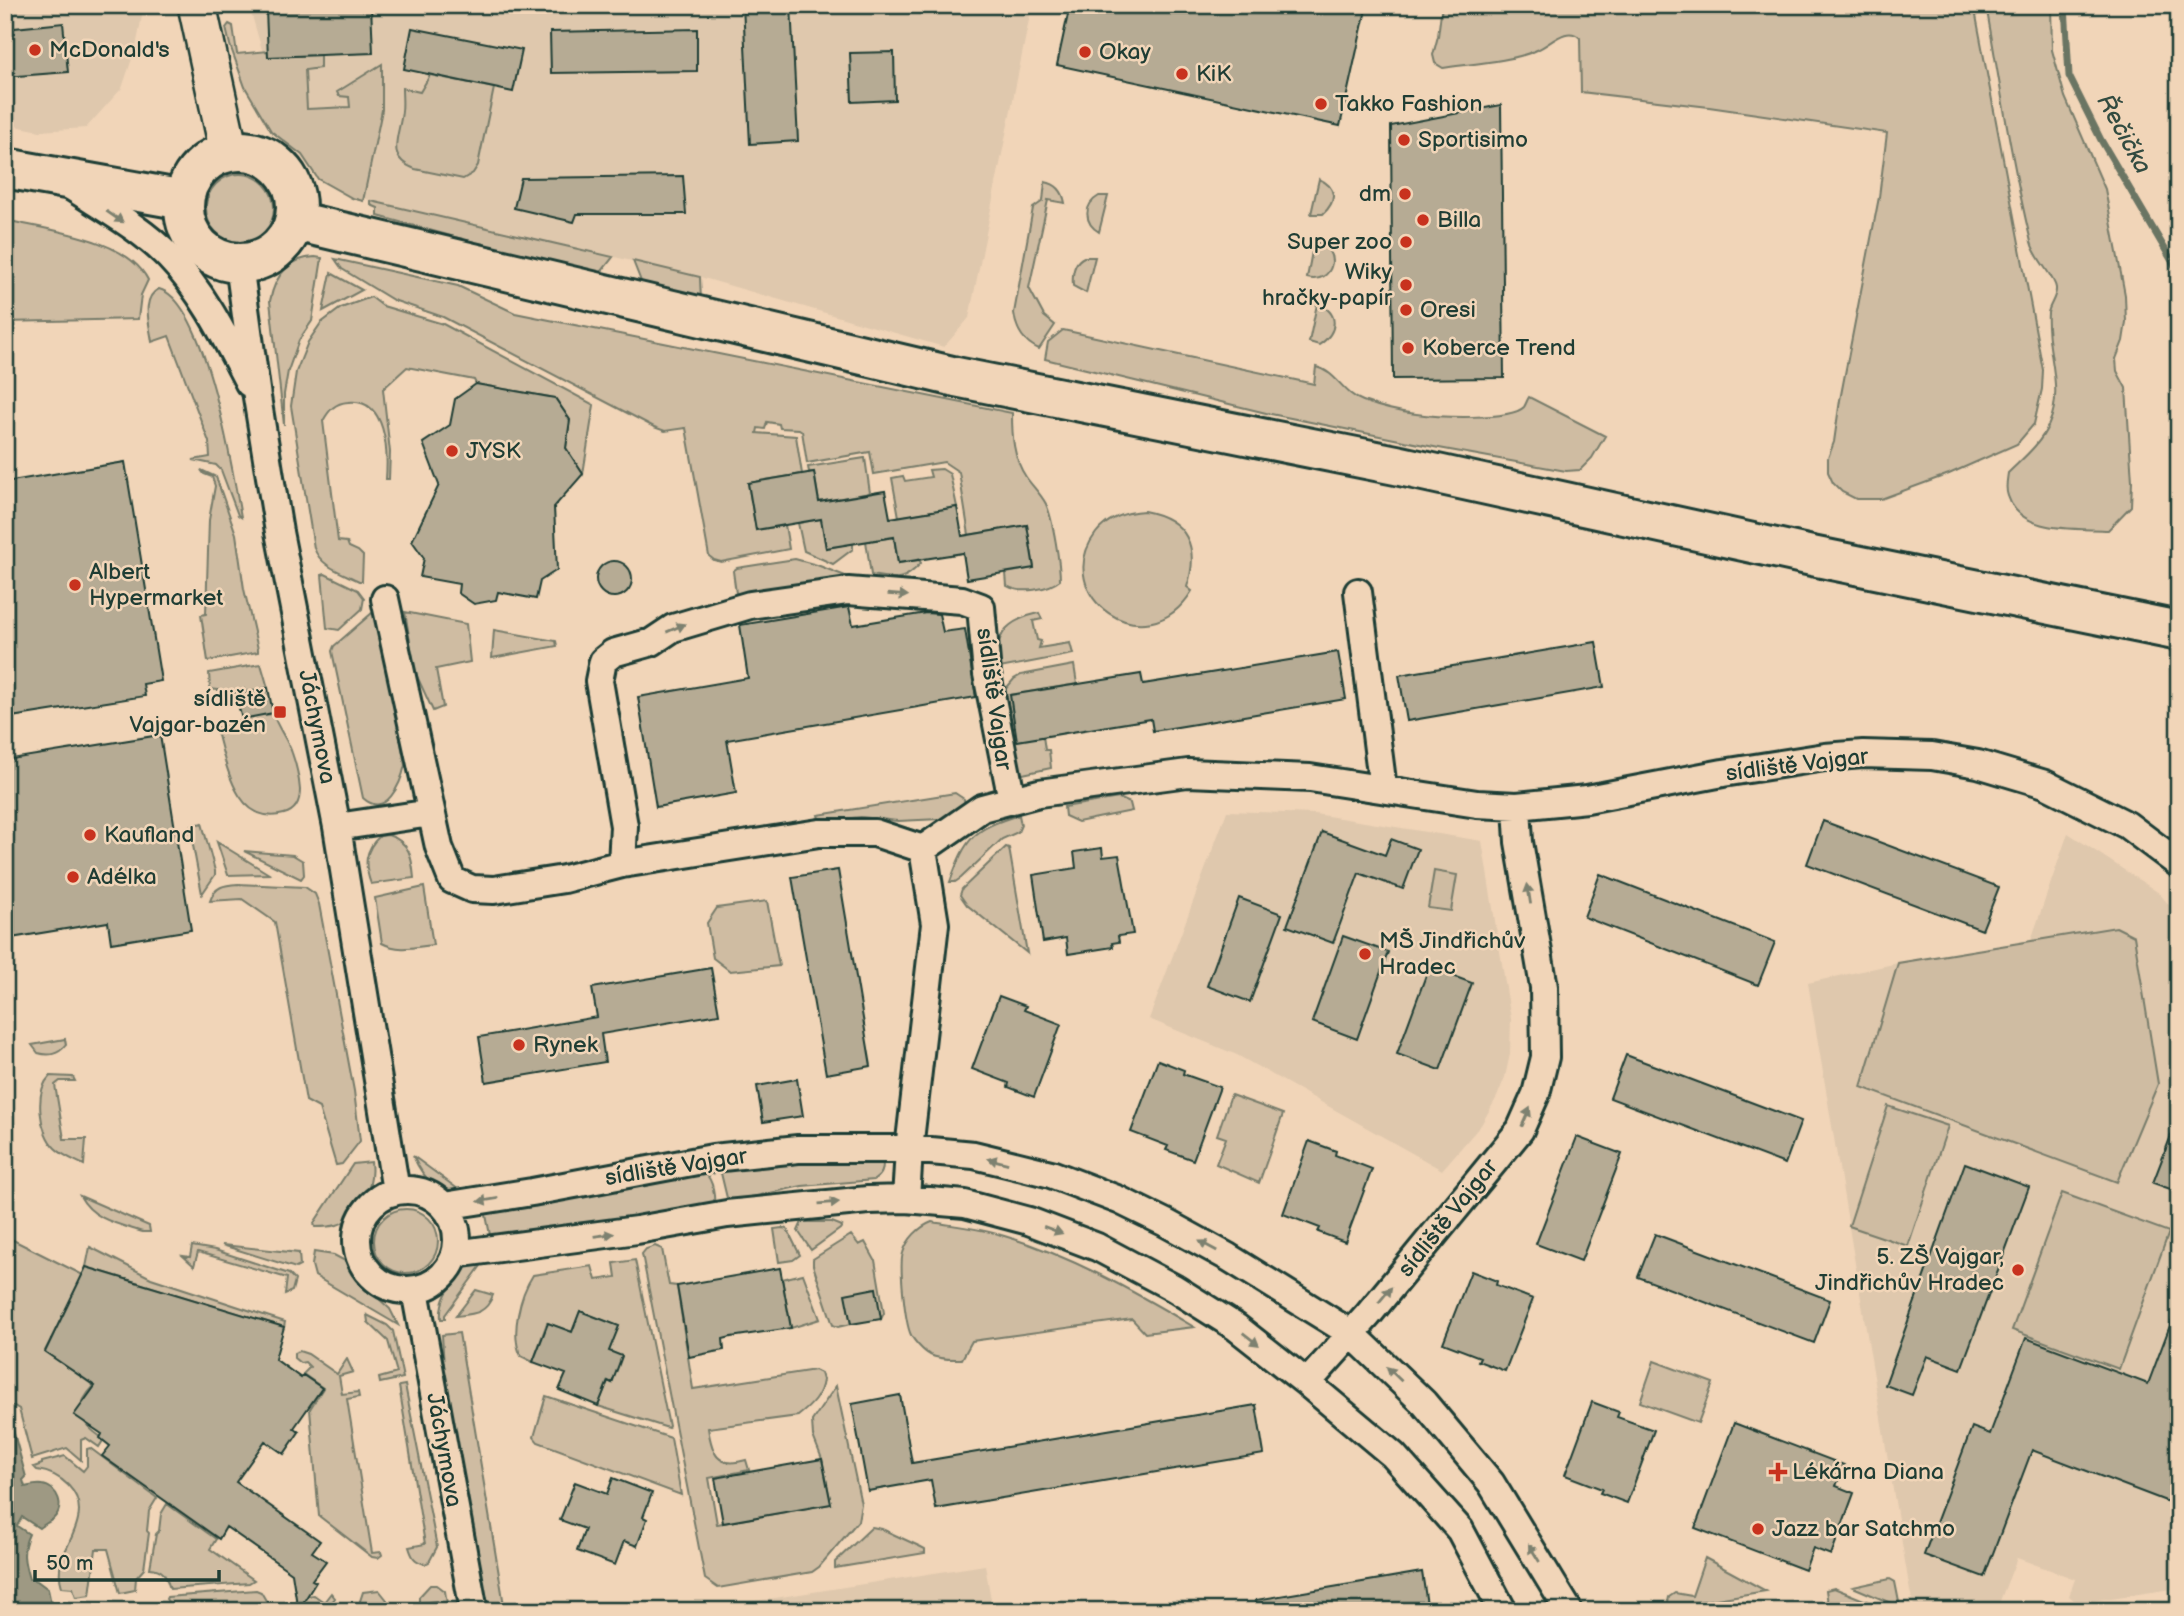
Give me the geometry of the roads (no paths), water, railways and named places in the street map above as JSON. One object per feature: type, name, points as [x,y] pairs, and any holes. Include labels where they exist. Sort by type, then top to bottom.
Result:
[{"type":"main road","points":[[245,151],[261,155],[280,169],[293,189],[295,221],[287,238],[274,252],[258,261],[239,264],[210,255],[189,231],[185,216],[184,200],[195,174],[204,164],[229,152],[245,151]]},
{"type":"main road","points":[[5,168],[184,200]]},
{"type":"main road","points":[[295,221],[956,377],[1396,465],[1812,556],[2179,631]]},
{"type":"street","points":[[197,5],[229,152]]},
{"type":"street","points":[[59,178],[168,256],[215,318],[257,397]]},
{"type":"street","name":"Jáchymova","points":[[239,264],[283,555],[337,827],[396,1191]]},
{"type":"street","name":"sídliště Vajgar","points":[[622,864],[624,826],[599,681],[603,662],[613,653],[652,642],[673,628],[750,605],[848,591],[962,600],[981,607],[986,674],[1012,800]]},
{"type":"street","points":[[1358,592],[1383,789]]},
{"type":"street","points":[[385,599],[439,847],[452,880],[472,889],[494,890],[564,879],[622,864],[819,833],[875,833],[923,849],[935,924],[909,1149],[906,1199]]},
{"type":"street","name":"sídliště Vajgar","points":[[923,849],[982,808],[1039,793],[1188,773],[1310,778],[1477,804],[1517,806],[1587,799],[1685,779],[1825,757],[1863,754],[1932,756],[1989,766],[2045,784],[2127,825],[2179,864]]},
{"type":"street","name":"sídliště Vajgar","points":[[1307,1383],[1352,1334],[1520,1130],[1536,1094],[1545,1057],[1544,987],[1519,842],[1517,806]]},
{"type":"street","points":[[337,827],[431,813]]},
{"type":"street","name":"sídliště Vajgar","points":[[444,1206],[713,1158],[798,1149],[909,1149],[974,1155],[1038,1171],[1119,1200],[1218,1252],[1352,1334],[1424,1403],[1491,1483],[1569,1611]]},
{"type":"street","points":[[396,1191],[421,1192],[444,1206],[457,1233],[451,1264],[436,1281],[415,1290],[403,1290],[379,1282],[363,1264],[357,1239],[362,1218],[376,1201],[396,1191]]},
{"type":"street","points":[[455,1254],[612,1234],[727,1214],[829,1203],[906,1199],[978,1207],[1029,1221],[1097,1247],[1174,1288],[1236,1327],[1307,1383],[1393,1455],[1460,1530],[1503,1611]]},
{"type":"street","name":"Jáchymova","points":[[415,1290],[474,1611]]},
{"type":"waterway","name":"Řečička","points":[[2065,5],[2069,76],[2101,140],[2179,273]]},
{"type":"place","name":"McDonald's","points":[[35,50]]},
{"type":"place","name":"Okay","points":[[1085,52]]},
{"type":"place","name":"KiK","points":[[1182,74]]},
{"type":"place","name":"Takko Fashion","points":[[1321,104]]},
{"type":"place","name":"Sportisimo","points":[[1404,140]]},
{"type":"place","name":"dm","points":[[1405,194]]},
{"type":"place","name":"Billa","points":[[1423,220]]},
{"type":"place","name":"Super zoo","points":[[1406,242]]},
{"type":"place","name":"Wiky hračky-papír","points":[[1406,285]]},
{"type":"place","name":"Oresi","points":[[1406,310]]},
{"type":"place","name":"Koberce Trend","points":[[1408,348]]},
{"type":"place","name":"JYSK","points":[[452,451]]},
{"type":"place","name":"Albert Hypermarket","points":[[75,585]]},
{"type":"place","name":"sídliště Vajgar-bazén","points":[[280,712]]},
{"type":"place","name":"Kaufland","points":[[90,835]]},
{"type":"place","name":"Adélka","points":[[73,877]]},
{"type":"place","name":"MŠ Jindřichův Hradec","points":[[1365,954]]},
{"type":"place","name":"Rynek","points":[[519,1045]]},
{"type":"place","name":"5. ZŠ Vajgar, Jindřichův Hradec","points":[[2018,1270]]},
{"type":"place","name":"Lékárna Diana","points":[[1778,1472]]},
{"type":"place","name":"Jazz bar Satchmo","points":[[1758,1529]]}]
